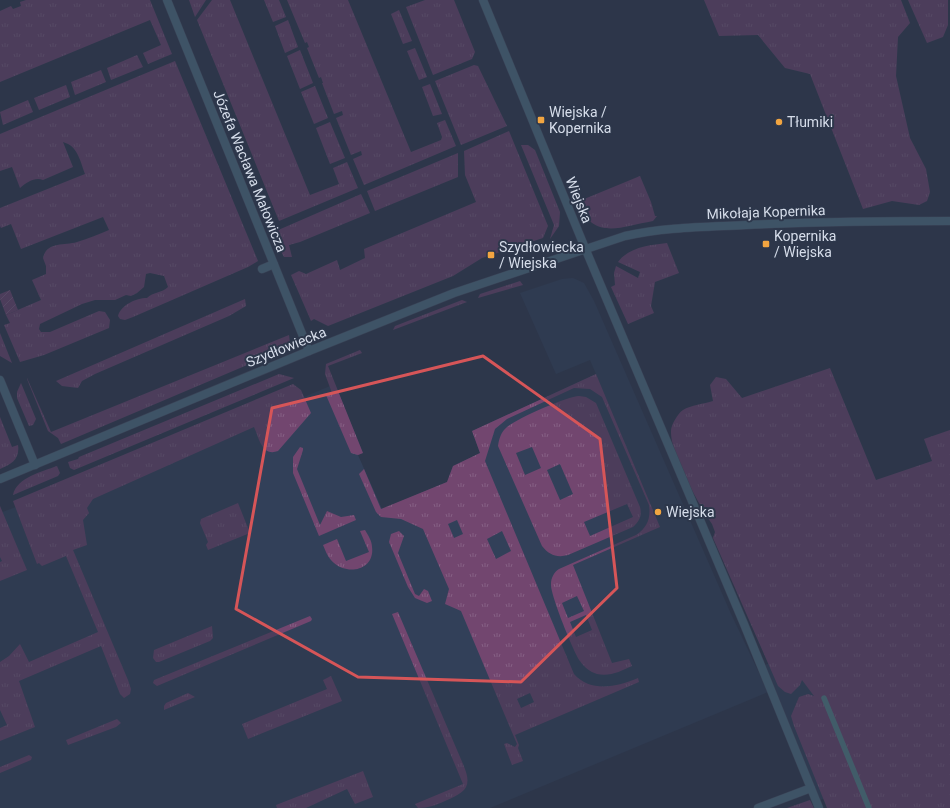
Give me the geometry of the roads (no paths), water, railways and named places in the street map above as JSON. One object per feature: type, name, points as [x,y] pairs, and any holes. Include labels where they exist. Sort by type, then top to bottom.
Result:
[{"type":"street","name":"Józefa Wacława Małowicza","points":[[167,0],[309,351]]},
{"type":"street","name":"Wiejska","points":[[483,0],[585,248],[741,617],[819,808]]},
{"type":"street","name":"Mikołaja Kopernika","points":[[585,248],[651,230],[772,224],[950,221]]},
{"type":"street","name":"Szydłowiecka","points":[[0,479],[309,351],[454,293],[585,248]]},
{"type":"street","points":[[262,269],[274,264]]},
{"type":"street","points":[[0,380],[35,465]]},
{"type":"street","points":[[758,808],[811,788]]},
{"type":"waterway","points":[[824,698],[869,808]]},
{"type":"place","name":"Wiejska / Kopernika","points":[[541,120]]},
{"type":"place","name":"Tłumiki","points":[[779,122]]},
{"type":"place","name":"Kopernika / Wiejska","points":[[766,244]]},
{"type":"place","name":"Szydłowiecka / Wiejska","points":[[491,255]]},
{"type":"place","name":"Wiejska","points":[[658,512]]}]
